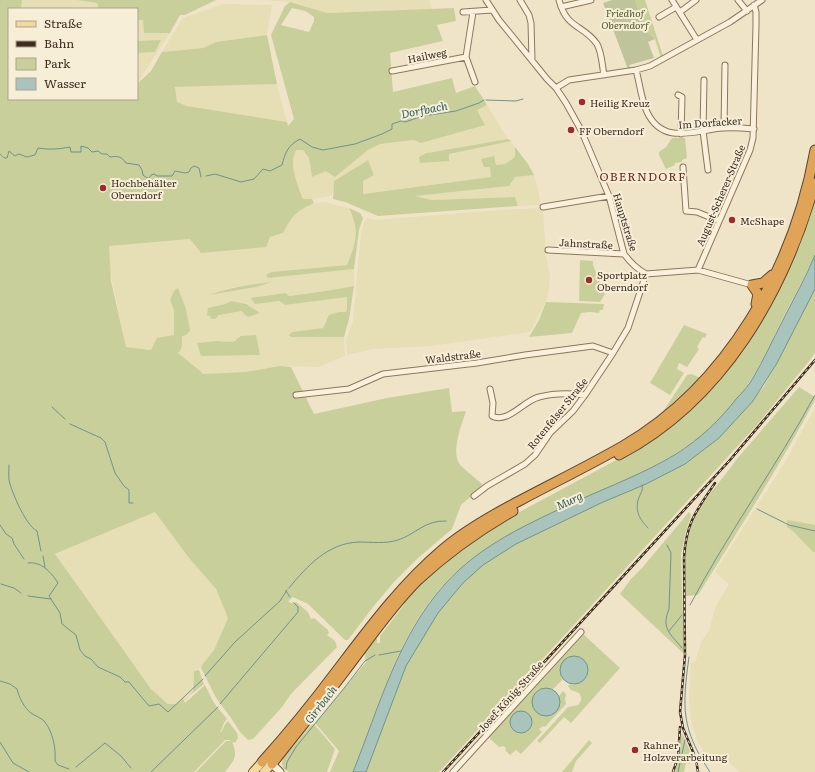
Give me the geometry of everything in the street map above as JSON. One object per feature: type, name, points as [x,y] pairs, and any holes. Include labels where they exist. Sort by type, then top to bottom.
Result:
[{"type":"highway","points":[[267,768],[310,705],[382,610],[412,577],[444,548],[478,524],[625,444],[652,427],[678,406],[719,364],[739,337],[757,308],[775,273],[788,244],[801,208],[815,150]]},
{"type":"highway","points":[[267,768],[312,716],[384,619],[417,582],[446,556],[485,527],[629,449],[657,431],[707,388],[747,337],[781,278],[795,244],[815,183]]},
{"type":"highway","points":[[757,308],[756,304],[758,294],[752,285],[763,283],[775,273]]},
{"type":"main road","points":[[253,772],[267,768]]},
{"type":"street","name":"Hauptstraße","points":[[486,0],[492,10],[556,88],[566,103],[581,130],[609,196],[624,254],[646,274]]},
{"type":"street","points":[[520,0],[529,15],[531,23],[532,60]]},
{"type":"street","points":[[559,0],[564,14],[569,21],[593,39],[598,46],[604,75]]},
{"type":"street","points":[[561,7],[591,0]]},
{"type":"street","points":[[672,0],[697,40]]},
{"type":"street","points":[[680,12],[696,0]]},
{"type":"street","points":[[738,0],[747,11]]},
{"type":"street","points":[[556,88],[569,80],[636,70],[659,62],[747,11],[758,2]]},
{"type":"street","name":"August-Scherer-Straße","points":[[698,270],[750,150],[754,129],[756,19],[758,2]]},
{"type":"street","points":[[659,17],[676,7]]},
{"type":"street","points":[[463,12],[492,10]]},
{"type":"street","points":[[473,12],[466,57],[475,82]]},
{"type":"street","name":"Hailweg","points":[[392,71],[466,57]]},
{"type":"street","points":[[724,128],[725,65]]},
{"type":"street","name":"Im Dorfacker","points":[[636,70],[645,107],[648,113],[657,126],[669,133],[681,134],[724,128],[754,129]]},
{"type":"street","points":[[704,80],[704,131],[708,170]]},
{"type":"street","points":[[678,95],[682,97],[681,134]]},
{"type":"street","points":[[683,167],[686,211],[697,212],[719,221]]},
{"type":"street","points":[[543,207],[609,196]]},
{"type":"street","name":"Jahnstraße","points":[[548,250],[624,254]]},
{"type":"street","points":[[646,274],[698,270],[752,285]]},
{"type":"street","name":"Rotenfelser Straße","points":[[474,496],[487,486],[525,464],[535,455],[550,434],[573,411],[586,395],[628,328],[646,274]]},
{"type":"street","name":"Waldstraße","points":[[296,395],[349,389],[383,374],[477,363],[592,346],[613,353]]},
{"type":"street","points":[[490,389],[493,403],[492,416],[499,418],[508,416],[522,405],[537,398],[571,393],[586,395]]},
{"type":"street","name":"Josef-König-Straße","points":[[453,772],[581,632]]},
{"type":"street","points":[[267,768],[280,772]]},
{"type":"shaded area","points":[[22,0],[76,0],[98,4],[99,8],[21,8]]},
{"type":"shaded area","points":[[263,0],[429,0],[432,9],[327,13],[290,2]]},
{"type":"shaded area","points":[[223,4],[272,5],[267,35],[216,42],[203,48],[162,52],[182,19]]},
{"type":"shaded area","points":[[143,19],[144,33],[170,33],[138,81],[138,53],[155,52],[160,41],[138,41],[138,20]]},
{"type":"shaded area","points":[[277,84],[287,122],[187,106],[177,102],[175,87]]},
{"type":"shaded area","points":[[487,105],[508,139],[427,153],[449,161],[449,154],[511,141],[515,147],[515,157],[505,164],[490,167],[492,177],[362,194],[363,181],[374,174],[368,160],[334,181],[332,196],[303,199],[294,177],[294,154],[296,150],[303,150],[309,158],[312,177],[380,144],[414,140],[485,125],[477,109]]},
{"type":"shaded area","points":[[534,175],[541,205],[518,206],[515,197],[432,200],[414,196],[509,186],[515,177]]},
{"type":"shaded area","points":[[324,202],[348,208],[354,220],[356,241],[347,265],[271,272],[266,275],[269,278],[354,269],[354,286],[289,296],[286,293],[255,304],[280,301],[286,305],[347,297],[346,312],[339,312],[325,321],[323,328],[292,332],[291,337],[344,337],[345,356],[318,367],[280,366],[245,372],[204,374],[178,353],[126,347],[110,271],[109,245],[191,239],[270,237],[283,233],[292,216],[302,208],[314,203]],"holes":[[[251,284],[256,287],[211,294],[225,289]],[[231,301],[260,313],[243,311],[219,315],[211,319],[208,308]],[[236,339],[260,354],[198,343],[216,341],[233,342]]]},
{"type":"shaded area","points":[[539,208],[543,212],[546,256],[550,277],[546,301],[530,332],[431,346],[373,349],[347,355],[346,340],[353,321],[361,233],[364,222],[367,218],[375,220]]},
{"type":"shaded area","points":[[815,408],[815,772],[739,772],[721,754],[710,763],[697,740],[691,721],[689,701],[691,662],[695,663],[701,642],[709,631],[715,608],[729,584],[715,572],[785,462]]},
{"type":"shaded area","points":[[155,511],[189,558],[216,589],[228,618],[214,650],[201,668],[194,671],[192,691],[186,702],[183,698],[177,704],[168,704],[151,689],[55,555]]},
{"type":"green space","points":[[0,0],[22,0],[21,8],[8,8],[8,100],[138,100],[138,83],[151,71],[162,52],[203,48],[216,42],[267,35],[277,84],[175,87],[177,102],[187,106],[287,122],[288,126],[294,119],[271,35],[285,6],[290,2],[327,13],[454,8],[456,21],[437,25],[443,41],[390,53],[393,92],[452,78],[456,93],[475,86],[487,105],[477,110],[485,125],[421,143],[414,140],[380,144],[368,150],[335,177],[326,171],[312,177],[309,158],[303,150],[296,150],[293,162],[298,187],[303,199],[312,199],[314,203],[295,215],[283,233],[270,237],[266,247],[201,253],[190,239],[109,246],[111,281],[126,347],[151,350],[157,338],[174,335],[174,310],[170,300],[174,291],[178,288],[186,309],[190,331],[186,335],[182,336],[182,344],[178,353],[204,374],[245,372],[280,366],[291,367],[314,414],[387,398],[449,388],[452,412],[466,411],[458,437],[456,451],[457,458],[459,463],[466,471],[482,484],[481,487],[474,492],[474,494],[461,505],[452,529],[418,558],[394,582],[348,640],[345,640],[308,604],[293,597],[288,601],[291,603],[296,602],[308,612],[311,619],[314,618],[328,630],[329,633],[327,635],[335,641],[337,647],[291,694],[282,707],[253,739],[248,740],[240,732],[216,698],[201,668],[214,650],[228,618],[216,589],[189,558],[155,512],[55,554],[151,689],[168,704],[177,704],[183,698],[185,703],[205,685],[214,703],[227,719],[220,733],[228,721],[237,733],[238,738],[235,743],[225,740],[194,772],[0,772]],"holes":[[[292,8],[305,11],[314,17],[314,21],[309,32],[281,25]]]},
{"type":"green space","points":[[76,0],[216,0],[185,15],[180,15],[170,33],[144,33],[143,20],[138,20],[138,8],[99,8],[97,3]]},
{"type":"green space","name":"Friedhof Oberndorf","points":[[612,0],[635,0],[645,30],[655,39],[648,42],[654,58],[629,65],[631,69],[628,69],[603,3]]},
{"type":"green space","points":[[635,0],[645,0],[663,56],[661,58],[655,39],[645,30]]},
{"type":"green space","points":[[161,40],[155,52],[138,53],[138,41]]},
{"type":"green space","points":[[672,138],[685,138],[687,158],[682,160],[682,162],[675,163],[675,165],[666,169],[659,152],[666,147]]},
{"type":"green space","points":[[508,139],[511,141],[449,154],[449,161],[420,163],[419,157],[427,153]]},
{"type":"green space","points":[[515,147],[528,164],[534,175],[515,177],[509,186],[415,196],[432,200],[515,197],[518,206],[378,216],[345,202],[333,199],[334,181],[368,160],[374,175],[363,181],[363,194],[491,177],[490,167],[484,167],[481,159],[494,156],[496,165],[505,164],[515,157]]},
{"type":"green space","points":[[815,203],[815,255],[756,372],[733,406],[723,417],[692,443],[658,464],[511,533],[477,555],[446,582],[429,602],[414,624],[402,648],[381,697],[353,772],[330,772],[339,751],[315,723],[366,662],[364,651],[372,640],[377,638],[377,643],[380,643],[380,636],[403,606],[407,597],[422,582],[470,541],[512,516],[633,451],[675,422],[709,390],[748,343],[767,312],[800,245]]},
{"type":"green space","points":[[349,208],[360,213],[363,218],[359,230],[354,269],[268,278],[266,275],[271,272],[347,265],[356,237],[355,224]]},
{"type":"green space","name":"Sportplatz Oberndorf","points":[[580,260],[593,261],[593,265],[605,294],[600,302],[579,301]]},
{"type":"green space","points":[[272,282],[256,287],[208,295],[224,290]]},
{"type":"green space","points":[[354,286],[349,319],[344,337],[291,337],[289,335],[292,332],[323,328],[329,315],[339,312],[346,312],[347,297],[285,305],[280,301],[255,304],[251,298],[286,293],[289,296]]},
{"type":"green space","points":[[815,289],[815,353],[810,360],[756,426],[439,772],[366,772],[406,666],[438,613],[463,583],[483,565],[516,544],[601,503],[646,484],[685,464],[719,438],[753,401],[764,386]]},
{"type":"green space","points":[[231,301],[246,304],[260,313],[248,317],[242,311],[219,315],[215,319],[211,319],[210,316],[207,316],[208,308]]},
{"type":"green space","points":[[546,302],[604,304],[603,310],[600,310],[599,313],[581,313],[572,333],[529,337],[539,320]]},
{"type":"green space","points":[[684,325],[707,334],[705,338],[703,337],[697,347],[699,349],[687,367],[679,363],[677,369],[684,373],[670,395],[650,383]]},
{"type":"green space","points":[[256,335],[260,355],[201,356],[197,343],[216,341],[233,342],[241,336]]},
{"type":"green space","points":[[692,374],[700,378],[664,411],[687,375]]},
{"type":"green space","points":[[799,387],[815,397],[815,400],[773,474],[698,595],[686,596],[686,543],[688,533],[696,514],[736,460]]},
{"type":"green space","points":[[689,512],[691,515],[681,555],[683,653],[620,594],[631,579]]},
{"type":"green space","points":[[787,520],[815,525],[815,552],[813,552],[794,532],[787,527]]},
{"type":"green space","points":[[582,633],[620,668],[571,723],[564,717],[540,743],[537,741],[568,707],[578,705],[581,700],[579,693],[571,690],[568,686],[570,684],[574,685],[574,656],[567,657],[561,677],[563,679],[553,689],[544,688],[535,692],[542,716],[550,715],[556,711],[559,704],[559,696],[563,691],[566,694],[566,704],[545,727],[543,726],[539,729],[542,732],[521,754],[516,750],[510,755],[505,750],[506,748],[503,746],[499,747],[487,736]]},
{"type":"green space","points":[[199,670],[204,684],[189,696],[193,691],[194,671]]},
{"type":"green space","points":[[313,723],[335,749],[327,772],[289,772],[283,768],[283,758]]},
{"type":"green space","points":[[682,733],[694,760],[691,761],[690,764],[686,763],[684,772],[675,772],[679,756]]},
{"type":"green space","points":[[589,740],[592,743],[576,761],[572,772],[562,772]]},
{"type":"green space","points":[[226,741],[232,741],[235,754],[233,761],[225,772],[196,772]]},
{"type":"water","name":"Murg","points":[[815,255],[815,289],[777,363],[753,401],[719,438],[685,464],[646,484],[601,503],[516,544],[483,565],[463,583],[438,613],[406,666],[366,772],[353,772],[381,698],[402,649],[414,626],[445,584],[474,557],[524,526],[664,461],[685,448],[709,429],[724,414],[751,381],[800,288]]},
{"type":"water","points":[[574,656],[584,660],[588,670],[584,680],[574,684],[564,680],[560,670],[564,660]]},
{"type":"water","points":[[546,688],[556,692],[560,702],[556,712],[546,716],[536,712],[532,702],[536,692]]},
{"type":"water","points":[[521,711],[529,714],[532,722],[529,730],[521,733],[513,730],[510,722],[513,714]]},
{"type":"waterway","name":"Dorfbach","points":[[486,100],[516,101],[523,99]]},
{"type":"waterway","name":"Dorfbach","points":[[206,176],[215,174],[241,182],[254,179],[263,169],[270,171],[282,165],[288,150],[300,139],[312,147],[323,150],[355,144],[392,129],[392,124],[401,121],[405,122],[423,116],[456,111],[484,100]]},
{"type":"waterway","name":"Dorfbach","points":[[0,154],[7,158],[9,151],[15,156],[19,154],[27,157],[35,155],[38,148],[54,149],[70,147],[71,152],[81,152],[81,146],[88,148],[92,152],[98,151],[102,154],[107,154],[110,157],[119,157],[126,163],[139,165],[143,175],[147,178],[154,174],[157,176],[172,176],[175,171],[185,173],[189,172],[194,166],[199,168],[201,177]]},
{"type":"waterway","points":[[690,605],[720,552],[815,395]]},
{"type":"waterway","points":[[52,407],[65,419]]},
{"type":"waterway","points":[[70,424],[101,438],[105,442],[115,473],[124,486],[129,490],[129,503],[133,503]]},
{"type":"waterway","points":[[9,465],[9,480],[12,490],[25,517],[37,531],[41,551]]},
{"type":"waterway","points":[[642,485],[637,509],[639,517],[648,528]]},
{"type":"waterway","points":[[757,509],[789,525],[815,531]]},
{"type":"waterway","points":[[289,588],[311,564],[328,551],[348,543],[398,540],[426,525],[439,521],[446,521]]},
{"type":"waterway","points":[[0,525],[6,534],[12,538],[14,544],[24,559]]},
{"type":"waterway","points":[[667,545],[671,553],[669,609],[666,626],[682,648]]},
{"type":"waterway","points":[[43,556],[45,567]]},
{"type":"waterway","points":[[28,563],[37,564],[45,568],[58,583],[49,596],[60,613],[62,624],[76,635],[80,650],[85,656],[91,659],[98,667],[120,677],[125,682],[129,682],[149,706],[159,704],[168,712],[203,679]]},
{"type":"waterway","points":[[1,584],[14,588],[21,593]]},
{"type":"waterway","points":[[205,676],[235,642],[280,601],[287,590]]},
{"type":"waterway","points":[[286,591],[290,597]]},
{"type":"waterway","points":[[28,596],[51,599]]},
{"type":"waterway","points":[[220,704],[298,612],[298,607],[294,603]]},
{"type":"waterway","points":[[669,631],[682,615]]},
{"type":"waterway","name":"Girrbach","points":[[379,655],[401,651]]},
{"type":"waterway","name":"Girrbach","points":[[286,769],[287,762],[296,747],[365,661],[375,655]]},
{"type":"waterway","points":[[689,657],[685,690],[686,717],[689,730],[700,757],[710,772]]},
{"type":"waterway","points":[[0,681],[10,684],[17,689],[20,699],[26,708],[45,722],[53,741],[55,761],[58,765],[69,769]]},
{"type":"waterway","points":[[151,772],[218,707]]},
{"type":"waterway","points":[[678,772],[685,740]]},
{"type":"waterway","points":[[0,742],[13,763],[29,772]]},
{"type":"waterway","points":[[76,767],[105,743],[121,756],[131,768]]},
{"type":"railway","points":[[443,772],[730,460],[815,360]]},
{"type":"railway","points":[[698,772],[696,759],[683,728],[680,712],[685,655],[684,558],[687,535],[693,518],[715,483]]},
{"type":"railway","points":[[673,772],[678,757],[680,727]]},
{"type":"place","name":"Heilig Kreuz","points":[[582,102]]},
{"type":"place","name":"FF Oberndorf","points":[[571,130]]},
{"type":"place","name":"Hochbehälter Oberndorf","points":[[103,188]]},
{"type":"place","name":"McShape","points":[[732,220]]},
{"type":"place","name":"Sportplatz Oberndorf","points":[[589,280]]},
{"type":"place","name":"Rahner Holzverarbeitung","points":[[635,750]]},
{"type":"district","name":"OBERNDORF","points":[[643,176]]}]
